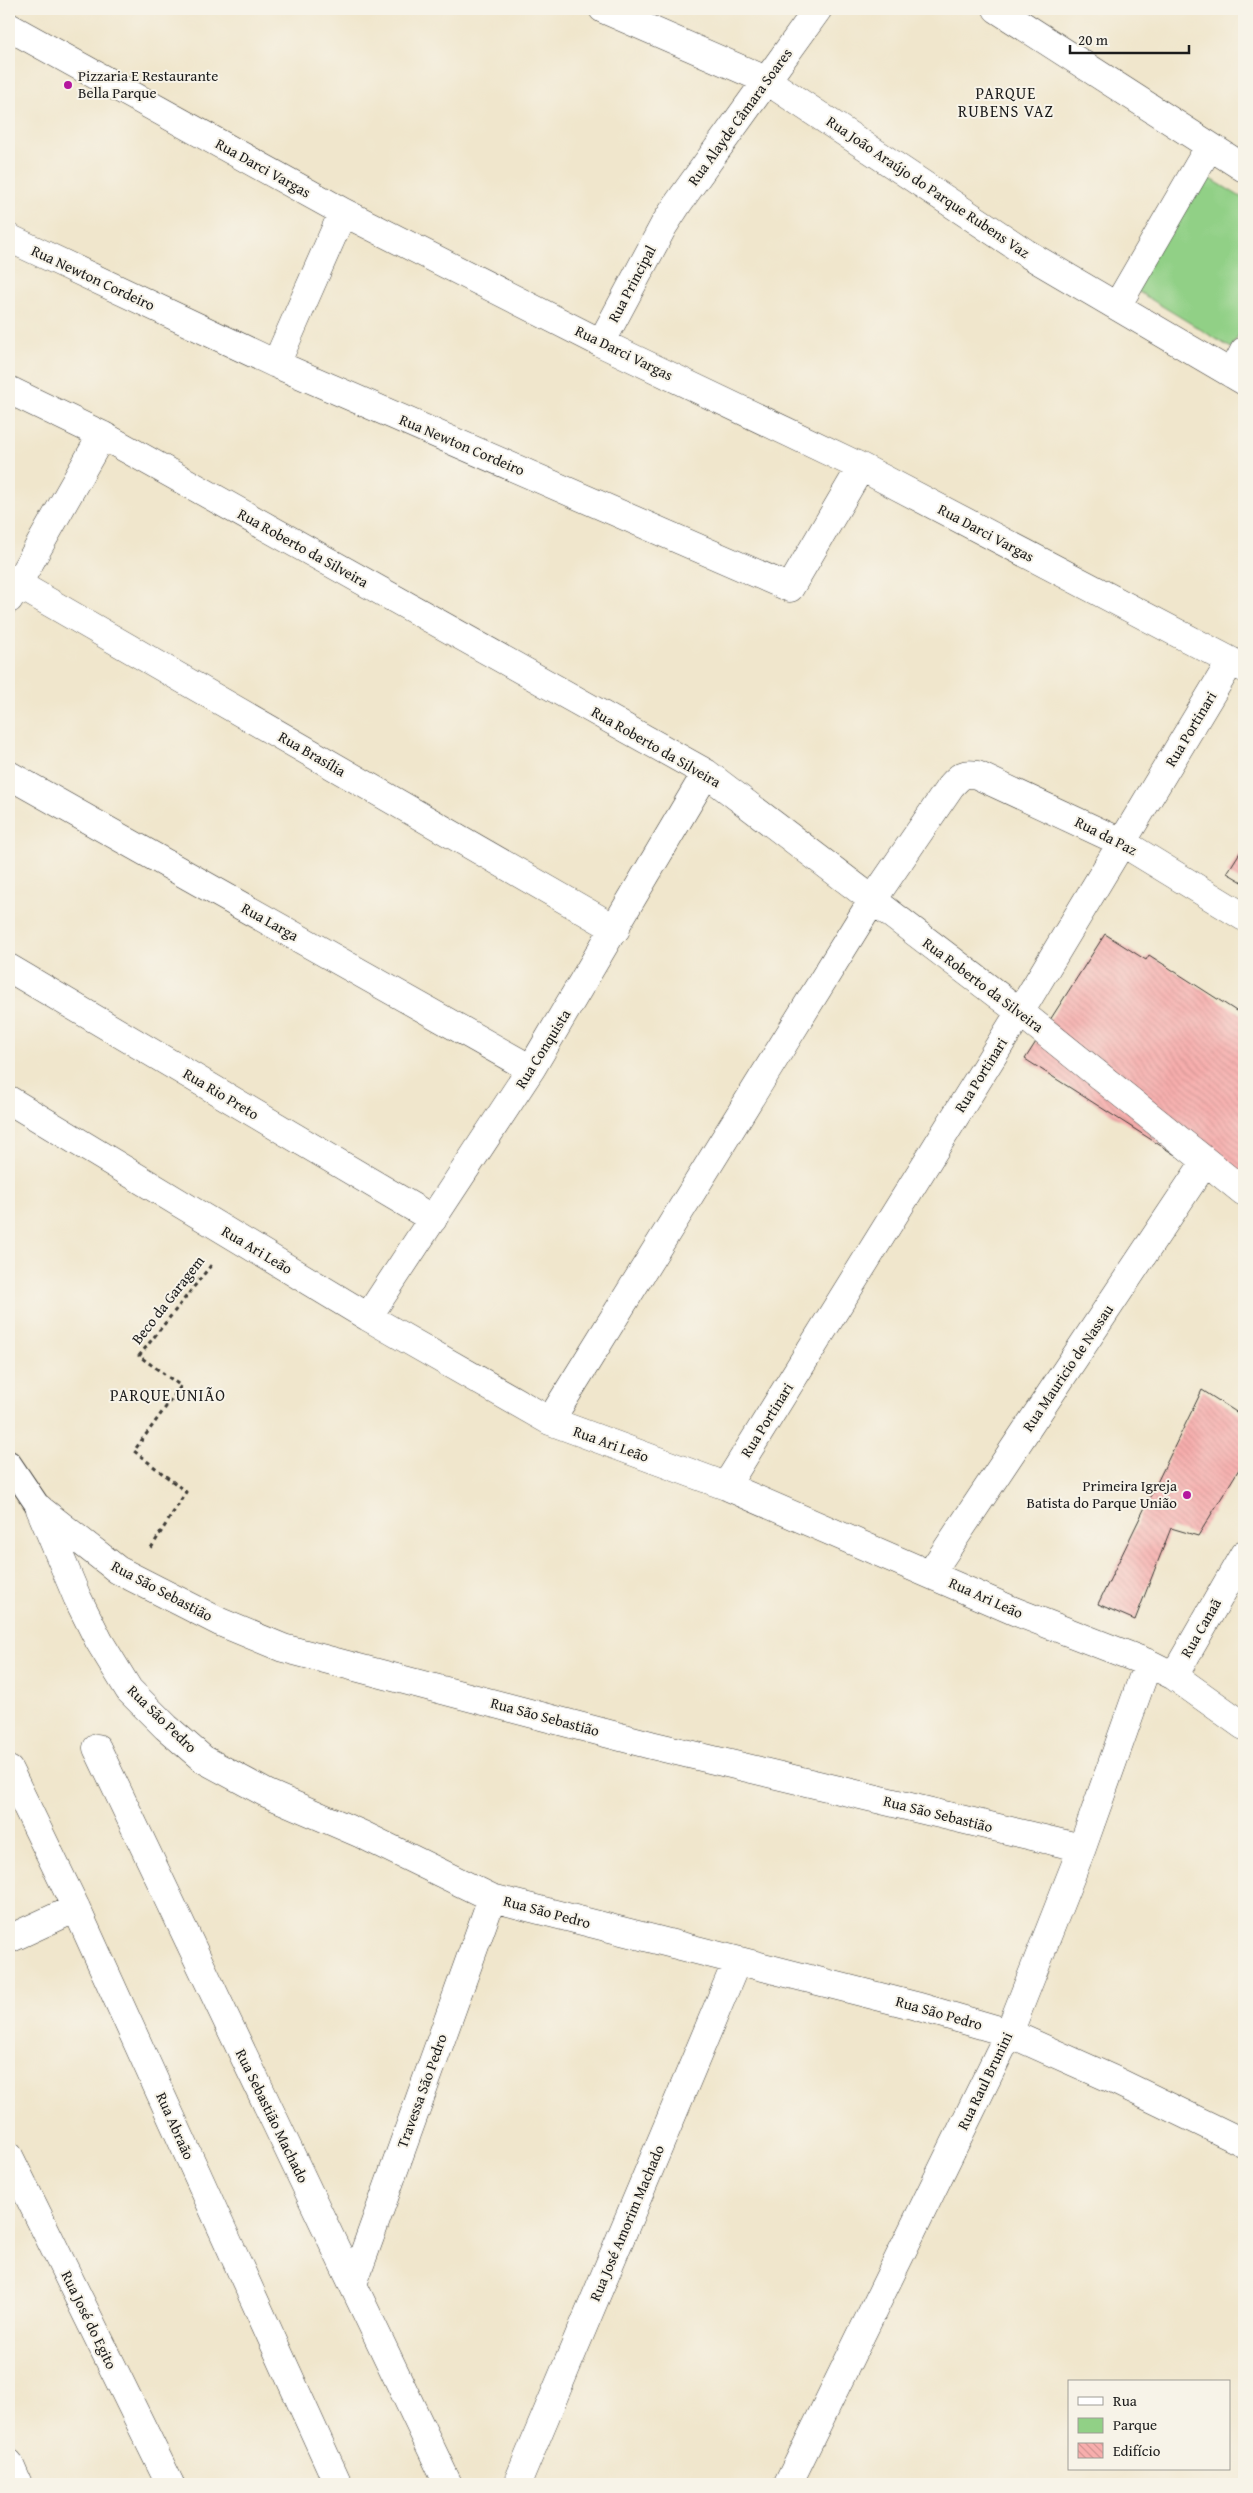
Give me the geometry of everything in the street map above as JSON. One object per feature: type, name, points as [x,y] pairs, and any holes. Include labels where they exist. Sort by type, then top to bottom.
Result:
[{"type":"street","name":"Rua João Araújo do Parque Rubens Vaz","points":[[603,9],[766,80],[1026,253],[1118,306],[1240,369]]},
{"type":"street","name":"Rua Alayde Câmara Soares","points":[[664,225],[818,9]]},
{"type":"street","points":[[997,9],[1244,168]]},
{"type":"street","name":"Rua Darci Vargas","points":[[9,27],[343,212],[601,343],[861,467],[1237,665]]},
{"type":"street","points":[[1118,306],[1209,147]]},
{"type":"street","points":[[276,364],[343,212]]},
{"type":"street","name":"Rua Principal","points":[[601,343],[664,225]]},
{"type":"street","name":"Rua Newton Cordeiro","points":[[9,238],[276,364],[790,588],[861,467]]},
{"type":"street","name":"Rua Roberto da Silveira","points":[[9,390],[102,436],[706,773],[1020,1012],[1244,1192]]},
{"type":"street","points":[[12,587],[102,436]]},
{"type":"street","name":"Rua Brasília","points":[[12,587],[616,929]]},
{"type":"street","name":"Rua Portinari","points":[[726,1486],[1123,843],[1237,665]]},
{"type":"street","name":"Rua Conquista","points":[[368,1317],[531,1069],[616,929],[706,773]]},
{"type":"street","name":"Rua da Paz","points":[[872,901],[950,786],[960,776],[968,773],[977,775],[1123,843],[1244,917]]},
{"type":"street","name":"Rua Larga","points":[[9,775],[531,1069]]},
{"type":"street","points":[[550,1421],[872,901]]},
{"type":"street","name":"Rua Rio Preto","points":[[9,968],[433,1219]]},
{"type":"street","name":"Rua Ari Leão","points":[[9,1100],[368,1317],[550,1421],[726,1486],[1014,1611],[1148,1663],[1174,1676],[1244,1726]]},
{"type":"street","name":"Rua Mauricio de Nassau","points":[[931,1574],[1205,1162]]},
{"type":"street","name":"Rua São Sebastião","points":[[40,1509],[118,1570],[220,1622],[283,1648],[650,1745],[1082,1848]]},
{"type":"street","name":"Rua São Pedro","points":[[40,1509],[72,1587],[99,1641],[130,1690],[166,1727],[203,1759],[266,1793],[362,1834],[492,1898],[916,2006],[1009,2033],[1112,2079],[1244,2143]]},
{"type":"street","name":"Rua Canaã","points":[[1174,1676],[1244,1554]]},
{"type":"street","name":"Rua Raul Brunini","points":[[788,2484],[1009,2033],[1082,1848],[1148,1663]]},
{"type":"street","name":"Rua Sebastião Machado","points":[[97,1748],[448,2484]]},
{"type":"street","name":"Rua Abraão","points":[[9,1770],[76,1908],[338,2484]]},
{"type":"street","name":"Travessa São Pedro","points":[[353,2284],[492,1898]]},
{"type":"street","points":[[9,1939],[76,1908]]},
{"type":"street","name":"Rua José Amorim Machado","points":[[517,2484],[737,1961]]},
{"type":"street","name":"Rua José do Egito","points":[[9,2156],[170,2484]]},
{"type":"street","points":[[9,2463],[18,2484]]},
{"type":"lane","name":"Rua São Pedro","points":[[9,1463],[40,1509]]},
{"type":"path","name":"Beco da Garagem","points":[[132,1578],[186,1492],[134,1451],[181,1386],[139,1356],[234,1236]]},
{"type":"green space","points":[[1203,174],[1244,199],[1244,326],[1231,348],[1134,289]]},
{"type":"building","points":[[1244,846],[1244,883],[1227,873]]},
{"type":"building","points":[[1105,934],[1146,960],[1149,955],[1244,1016],[1244,1199],[1025,1059]]},
{"type":"building","name":"Primeira Igreja Batista do Parque União","points":[[1202,1390],[1244,1417],[1244,1461],[1198,1536],[1171,1528],[1135,1620],[1098,1604]]},
{"type":"place","name":"Pizzaria E Restaurante Bella Parque","points":[[68,85]]},
{"type":"place","name":"Primeira Igreja Batista do Parque União","points":[[1187,1495]]},
{"type":"district","name":"PARQUE RUBENS VAZ","points":[[1006,102]]},
{"type":"district","name":"PARQUE UNIÃO","points":[[168,1395]]}]
